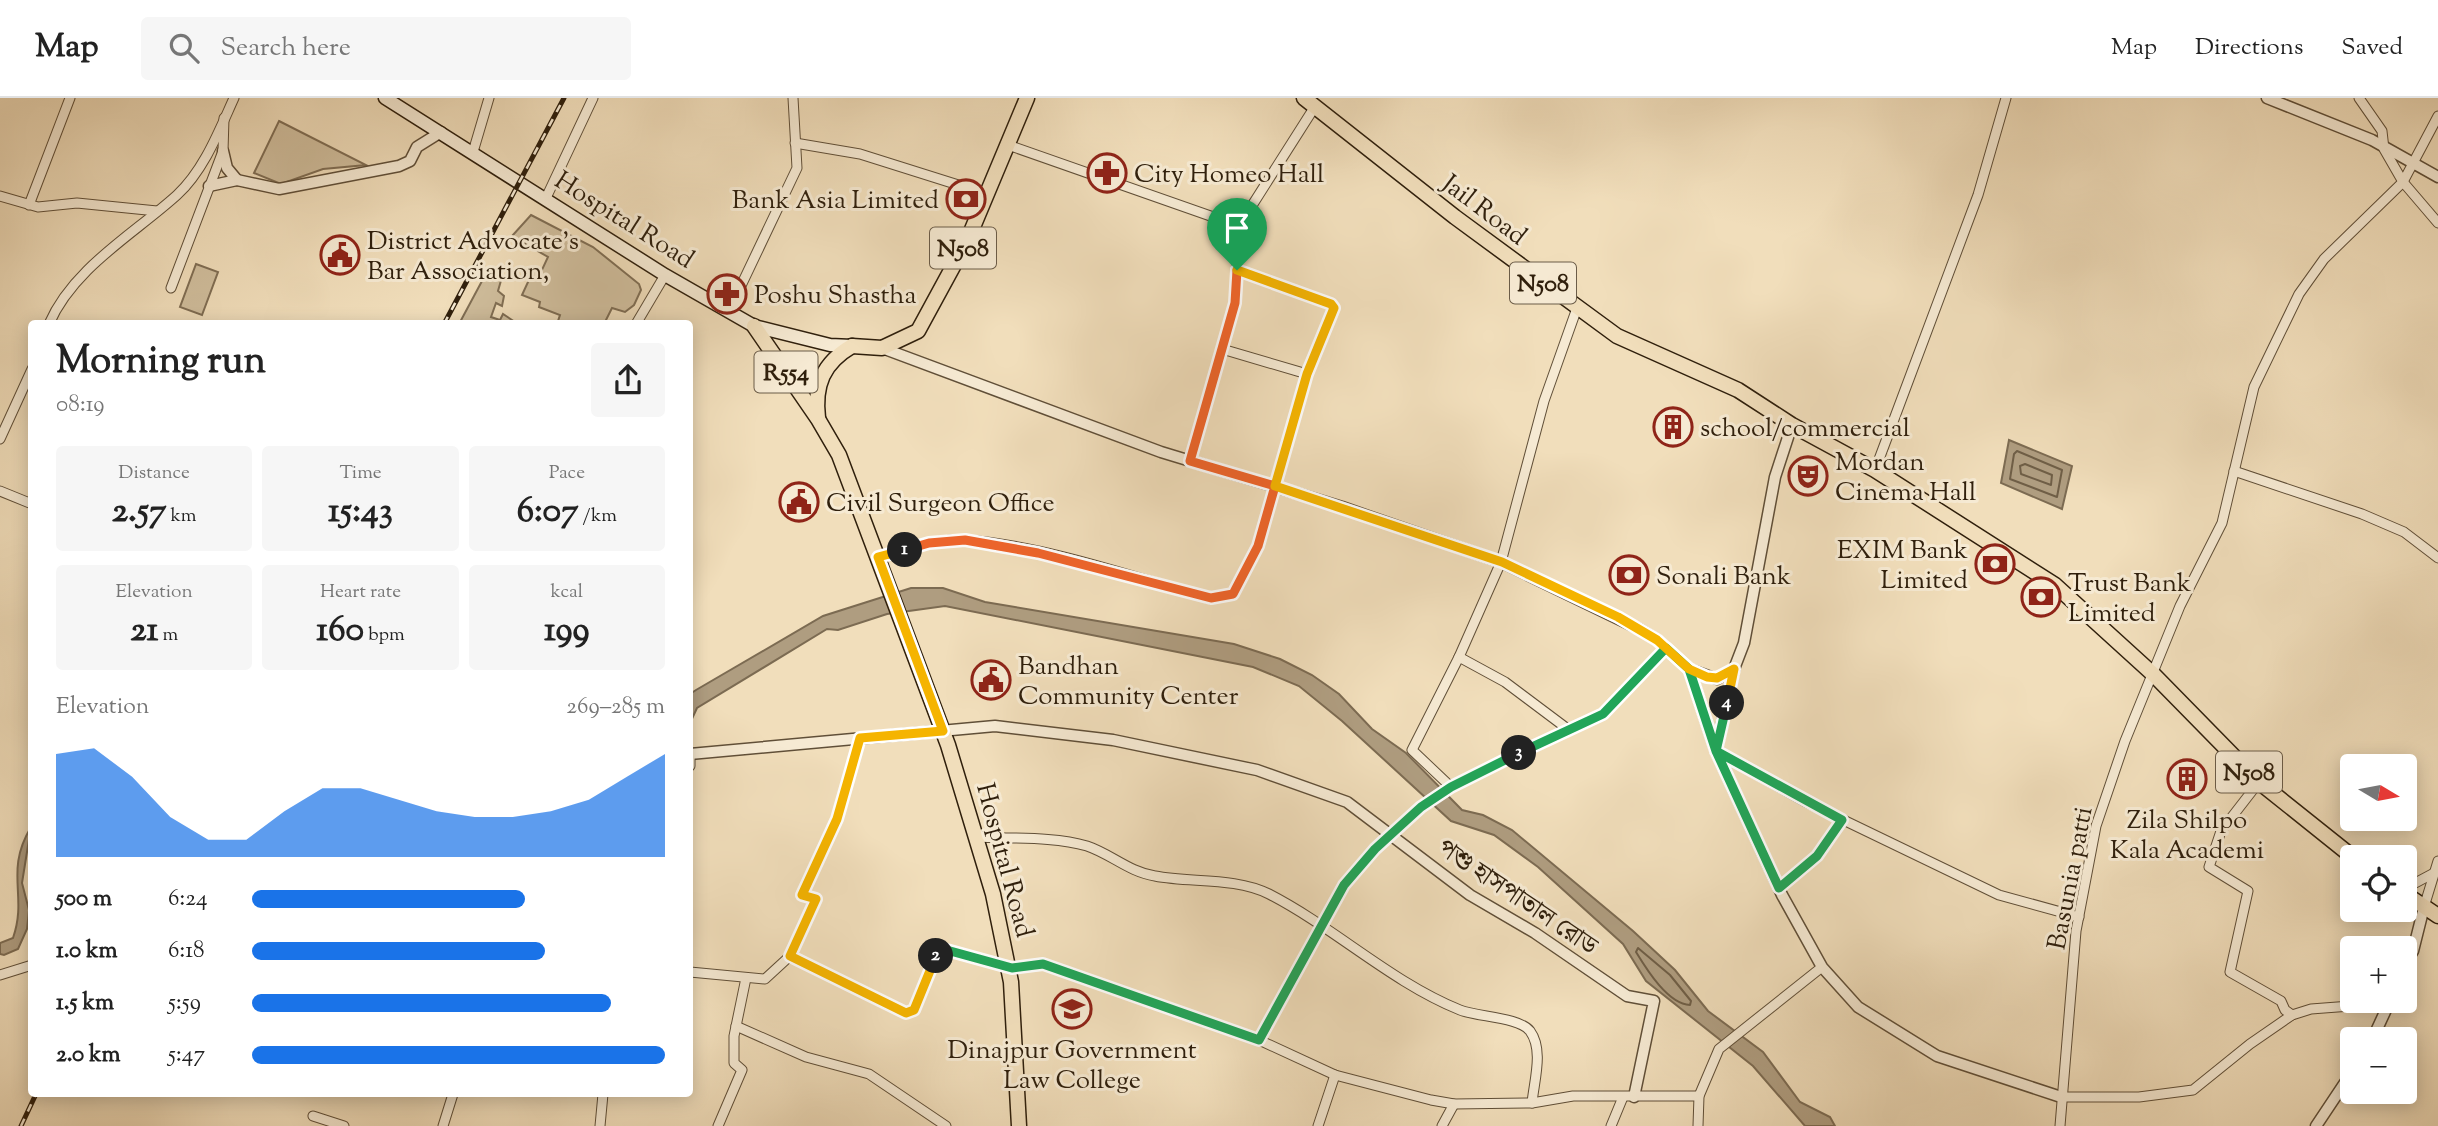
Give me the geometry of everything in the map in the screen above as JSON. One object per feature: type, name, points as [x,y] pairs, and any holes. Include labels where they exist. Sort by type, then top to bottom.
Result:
[{"type":"main road","name":"Hospital Road","points":[[385,98],[665,275],[754,326],[830,345],[852,346]]},
{"type":"main road","name":"N508","points":[[852,346],[882,348],[918,331],[968,239],[1027,98]]},
{"type":"main road","name":"Jail Road","points":[[1309,103],[1617,336],[1738,390],[1792,425]]},
{"type":"main road","name":"R554","points":[[754,326],[818,419],[839,455],[878,557]]},
{"type":"main road","name":"R554","points":[[818,419],[816,391],[822,375],[837,355],[852,346]]},
{"type":"main road","name":"N508","points":[[1792,425],[1875,470],[2055,585],[2154,675],[2259,782],[2340,847]]},
{"type":"main road","name":"Hospital Road","points":[[878,557],[943,731],[976,837],[1009,968],[1019,1123]]},
{"type":"main road","points":[[2417,901],[2438,916]]},
{"type":"main road","points":[[1003,1126],[1019,1123]]},
{"type":"street","points":[[29,205],[70,98]]},
{"type":"street","points":[[51,320],[71,287],[178,194],[202,164],[234,98]]},
{"type":"street","points":[[473,152],[489,98]]},
{"type":"street","points":[[546,198],[593,98]]},
{"type":"street","points":[[729,311],[797,167],[793,98]]},
{"type":"street","points":[[1875,470],[1978,195],[2006,98]]},
{"type":"street","points":[[2267,98],[2372,140],[2438,177]]},
{"type":"street","points":[[2359,98],[2382,131],[2384,149],[2403,182],[2438,223]]},
{"type":"street","points":[[1190,461],[1235,303],[1239,226],[1309,103]]},
{"type":"street","name":"Basunia patti","points":[[2060,1126],[2079,917],[2096,826],[2125,741],[2180,606],[2222,523],[2254,387],[2299,293],[2324,259],[2403,182],[2438,116]]},
{"type":"street","points":[[224,118],[223,151],[227,168],[237,180]]},
{"type":"street","points":[[209,186],[237,180],[279,189],[399,166],[410,161],[416,146],[440,132]]},
{"type":"street","points":[[796,142],[860,154],[987,194]]},
{"type":"street","points":[[1008,145],[1239,226]]},
{"type":"street","points":[[171,288],[223,151]]},
{"type":"street","points":[[0,195],[38,207],[77,204],[157,211]]},
{"type":"street","points":[[878,557],[929,543],[965,540],[1038,553],[1211,598],[1233,594],[1258,546],[1307,374],[1333,305],[1237,270]]},
{"type":"street","points":[[638,320],[665,275]]},
{"type":"street","points":[[1449,789],[1412,750],[1459,657],[1502,562],[1544,401],[1577,308]]},
{"type":"street","points":[[882,348],[1190,461],[1275,486],[1502,562],[1618,617],[1666,648],[1689,669],[1717,678],[1734,669]]},
{"type":"street","points":[[1222,349],[1307,374]]},
{"type":"street","points":[[0,439],[28,378]]},
{"type":"street","points":[[1716,751],[1734,669],[1744,643],[1775,477],[1792,425]]},
{"type":"street","points":[[2234,471],[2362,514],[2404,532],[2438,558]]},
{"type":"street","points":[[0,491],[28,502]]},
{"type":"street","points":[[1259,1040],[1344,885],[1390,836],[1421,807],[1449,789],[1603,714],[1666,648]]},
{"type":"street","points":[[1459,657],[1506,682],[1569,730]]},
{"type":"street","points":[[1689,669],[1716,751],[1779,888],[1822,967],[1858,1007],[1937,1056],[2061,1097],[2139,1097],[2193,1090],[2249,1044],[2292,1015],[2311,1009],[2340,1006]]},
{"type":"street","name":"পশু হাসপাতাল রোড","points":[[693,754],[995,726],[1086,737],[1257,770],[1328,798],[1347,802],[1469,895],[1535,933],[1627,996],[1654,1001],[1628,1097]]},
{"type":"street","points":[[693,972],[765,979],[790,956],[816,899],[802,895],[837,819],[860,738]]},
{"type":"street","points":[[1716,751],[1842,820],[1998,895],[2079,917]]},
{"type":"street","points":[[2259,782],[2221,831],[2209,867],[2248,891],[2230,972],[2281,1001],[2285,1010],[2292,1015]]},
{"type":"street","points":[[1779,888],[1817,856],[1842,820]]},
{"type":"street","points":[[976,837],[1088,847],[1150,876],[1190,882],[1237,884],[1267,893],[1368,957],[1461,1010],[1514,1022],[1529,1029],[1538,1047],[1532,1103]]},
{"type":"street","points":[[2417,936],[2438,861]]},
{"type":"street","points":[[2417,883],[2434,873]]},
{"type":"street","points":[[790,956],[906,1013],[914,1010],[938,953],[943,949],[1009,968],[1043,964],[1259,1040],[1335,1075],[1454,1104],[1532,1103],[1573,1096],[1699,1096]]},
{"type":"street","points":[[0,975],[28,966]]},
{"type":"street","points":[[1698,1126],[1699,1096],[1720,1049],[1741,1029],[1822,967]]},
{"type":"street","points":[[718,1126],[742,1070],[734,1063],[736,1026],[746,978]]},
{"type":"street","points":[[736,1026],[806,1057],[869,1074],[946,1126]]},
{"type":"street","points":[[1318,1126],[1335,1075]]},
{"type":"street","points":[[2316,1126],[2340,1090]]},
{"type":"street","points":[[443,1126],[452,1097]]},
{"type":"street","points":[[600,1126],[603,1097]]},
{"type":"street","points":[[1611,1126],[1628,1097]]},
{"type":"street","points":[[1442,1126],[1454,1104]]},
{"type":"street","points":[[313,1116],[344,1126]]},
{"type":"shaded area","points":[[279,121],[366,165],[323,169],[281,184],[254,173]]},
{"type":"shaded area","points":[[531,215],[593,247],[639,284],[641,290],[634,305],[625,312],[612,308],[606,320],[558,320],[560,315],[539,307],[540,302],[522,295],[534,269],[541,272],[548,257],[512,236]]},
{"type":"shaded area","points":[[196,264],[218,272],[202,315],[180,307]]},
{"type":"shaded area","points":[[496,273],[502,277],[498,291],[504,296],[502,306],[496,303],[491,317],[500,320],[461,320],[482,281]]},
{"type":"shaded area","points":[[503,314],[512,320],[500,320]]},
{"type":"water","points":[[2009,440],[2072,466],[2062,509],[2001,483]]},
{"type":"water","points":[[911,588],[943,588],[985,602],[1234,644],[1280,659],[1312,675],[1339,694],[1372,729],[1406,753],[1462,810],[1483,815],[1512,830],[1633,931],[1675,970],[1708,1011],[1763,1052],[1800,1102],[1830,1117],[1835,1126],[1805,1126],[1753,1066],[1646,981],[1623,944],[1538,867],[1494,835],[1451,821],[1342,721],[1299,686],[1253,667],[945,606],[887,614],[838,630],[827,629],[697,708],[693,717],[693,692],[823,616]]},
{"type":"water","points":[[28,833],[22,883],[28,906],[27,929],[18,949],[4,955],[0,954],[0,943],[13,938],[17,923],[17,871]]},
{"type":"railway","points":[[446,320],[564,98]]},
{"type":"railway","points":[[21,1126],[35,1097]]},
{"type":"place","name":"City Homeo Hall","points":[[1107,173]]},
{"type":"place","name":"Bank Asia Limited","points":[[966,199]]},
{"type":"place","name":"District Advocate's Bar Association,","points":[[340,255]]},
{"type":"place","name":"Poshu Shastha","points":[[727,294]]},
{"type":"place","name":"school/commercial","points":[[1673,427]]},
{"type":"place","name":"Mordan Cinema Hall","points":[[1808,476]]},
{"type":"place","name":"Civil Surgeon Office","points":[[799,502]]},
{"type":"place","name":"EXIM Bank Limited","points":[[1995,564]]},
{"type":"place","name":"Sonali Bank","points":[[1629,575]]},
{"type":"place","name":"Trust Bank Limited","points":[[2041,597]]},
{"type":"place","name":"Bandhan Community Center","points":[[991,680]]},
{"type":"place","name":"Zila Shilpo Kala Academi","points":[[2187,779]]},
{"type":"place","name":"Dinajpur Government Law College","points":[[1072,1009]]},
{"type":"route","points":[[1237,270],[1235,303],[1190,461],[1275,486],[1258,546],[1233,594],[1211,598],[1038,553],[965,540],[929,543],[878,557],[943,731],[860,738],[837,819],[802,895],[816,899],[790,956],[906,1013],[914,1010],[938,953],[943,949],[1012,968],[1043,964],[1259,1040],[1344,885],[1375,849],[1421,807],[1451,787],[1603,714],[1666,648],[1689,669],[1716,751],[1779,888],[1817,856],[1842,820],[1716,751],[1734,669],[1717,678],[1707,677],[1689,669],[1682,661],[1657,640],[1618,617],[1502,562],[1275,486],[1307,374],[1334,308],[1331,304],[1237,270]]}]
